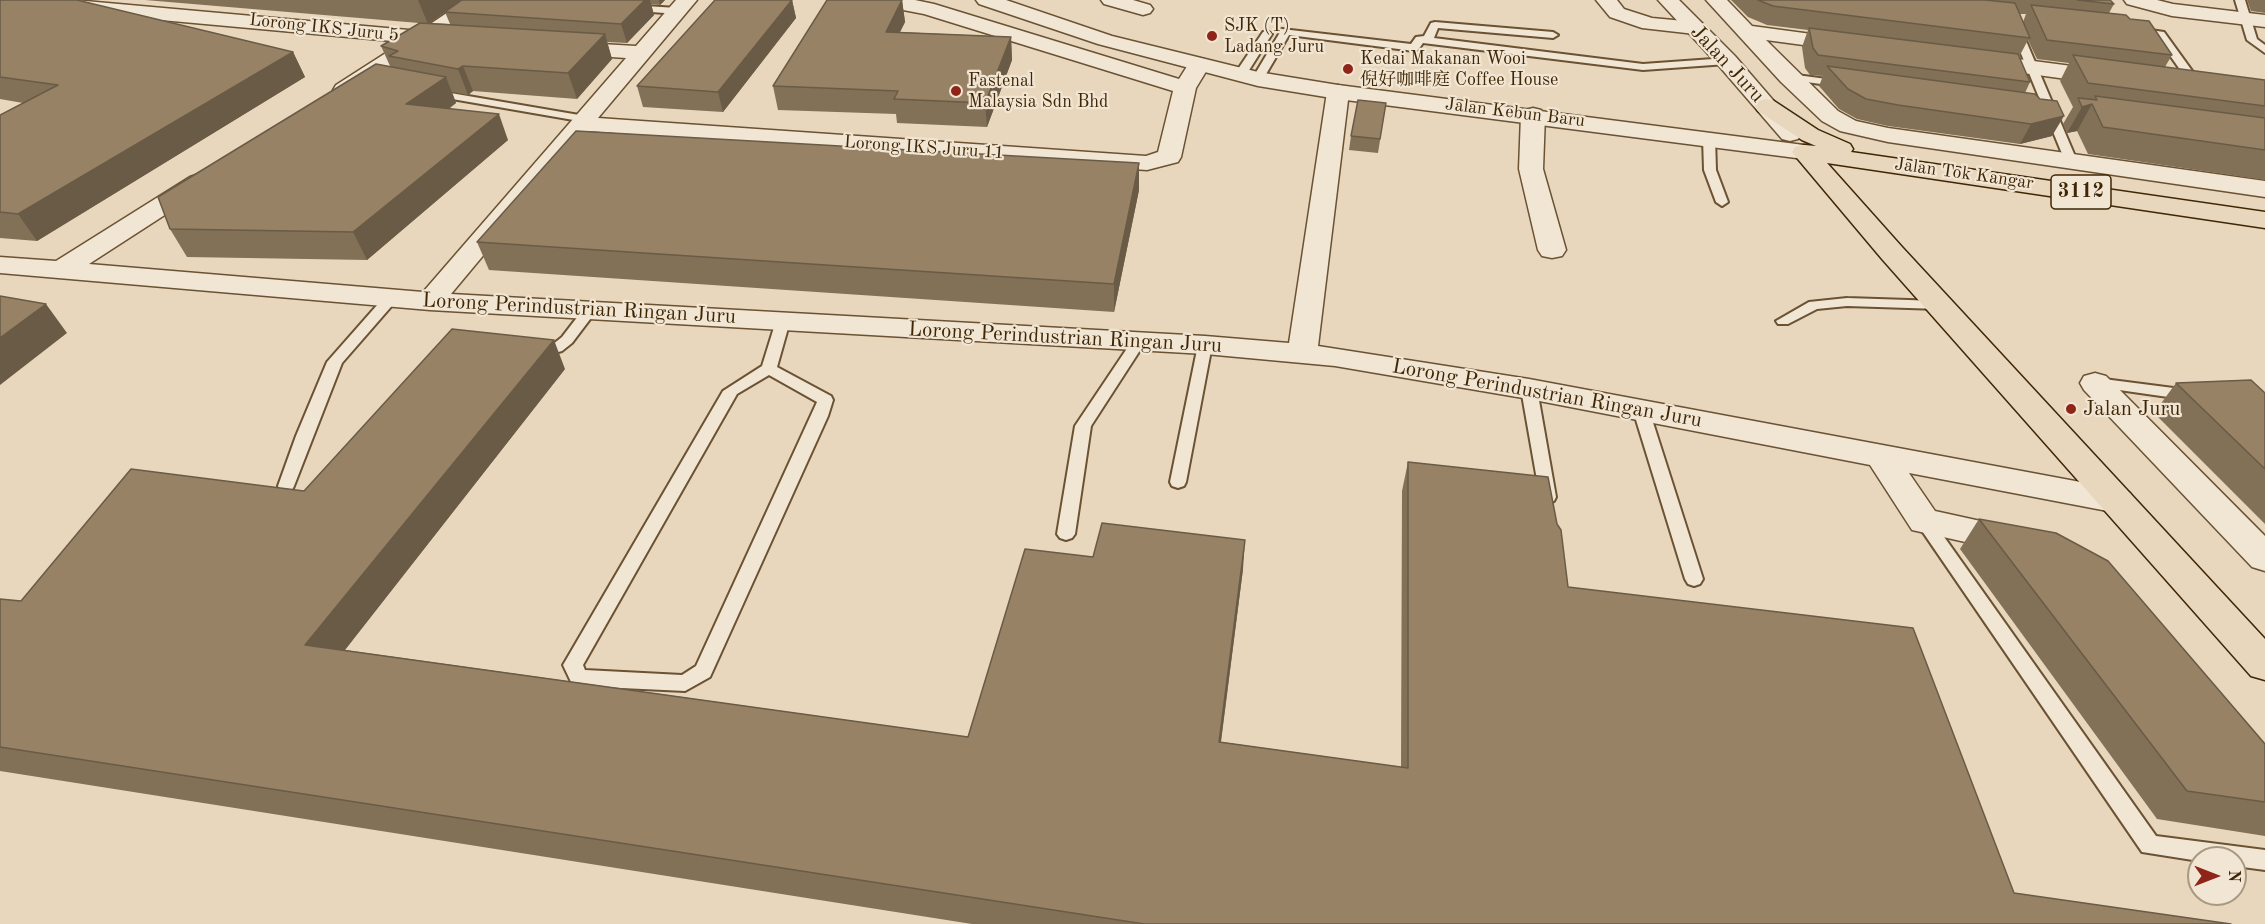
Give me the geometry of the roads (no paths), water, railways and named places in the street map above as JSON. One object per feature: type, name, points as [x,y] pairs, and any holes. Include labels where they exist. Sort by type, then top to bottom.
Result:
[{"type":"main road","points":[[1771,112],[1810,135],[1842,150],[1898,165]]},
{"type":"main road","name":"Jalan Tok Kangar","points":[[1804,152],[2265,219]]},
{"type":"main road","name":"Jalan Juru","points":[[1804,152],[1939,305],[2265,665]]},
{"type":"main road","points":[[1848,203],[1846,182],[1849,175],[1861,170],[1898,165]]},
{"type":"street","name":"Lorong IKS Juru 5","points":[[7,0],[460,40]]},
{"type":"street","points":[[321,104],[367,80],[480,0]]},
{"type":"street","points":[[879,0],[927,8],[1185,88]]},
{"type":"street","name":"Jalan Kebun Baru","points":[[986,0],[1051,24],[1249,77],[1338,92],[1533,115],[1804,152]]},
{"type":"street","points":[[1111,0],[1143,9]]},
{"type":"street","points":[[1606,0],[1617,13],[1649,24],[1695,28]]},
{"type":"street","name":"Jalan Juru","points":[[1668,0],[1727,61],[1804,152]]},
{"type":"street","points":[[1716,0],[1830,116],[1848,126],[1888,135],[2265,189]]},
{"type":"street","points":[[2134,0],[2172,10],[2250,13]]},
{"type":"street","points":[[228,19],[253,5]]},
{"type":"street","points":[[430,301],[682,6]]},
{"type":"street","points":[[1746,32],[1872,48]]},
{"type":"street","points":[[551,47],[642,53]]},
{"type":"street","points":[[1964,59],[2133,81]]},
{"type":"street","name":"Lorong IKS Juru 11","points":[[583,122],[1147,163],[1169,157],[1185,88],[1198,65]]},
{"type":"street","points":[[2166,85],[2222,92]]},
{"type":"street","points":[[1302,354],[1338,92]]},
{"type":"street","points":[[1709,138],[1758,132],[1769,127],[1771,112]]},
{"type":"street","points":[[1533,115],[1532,169],[1552,250]]},
{"type":"street","points":[[61,270],[221,168]]},
{"type":"street","name":"Lorong Perindustrian Ringan Juru","points":[[0,265],[430,301],[1205,345],[1335,357],[1529,389],[2118,501]]},
{"type":"street","points":[[2095,383],[2265,558]]},
{"type":"street","points":[[1882,457],[1924,521],[2045,546]]},
{"type":"lane","points":[[620,8],[682,6]]},
{"type":"lane","points":[[2250,13],[2252,40],[2265,50]]},
{"type":"lane","points":[[2022,19],[2011,17],[2071,161]]},
{"type":"lane","points":[[1427,40],[1435,25],[1553,35]]},
{"type":"lane","points":[[2126,30],[2160,34],[2200,90]]},
{"type":"lane","points":[[1249,77],[1286,31],[1414,48],[1420,39],[1643,67],[1727,61]]},
{"type":"lane","points":[[1249,77],[1267,34]]},
{"type":"lane","points":[[1789,76],[1857,86]]},
{"type":"lane","points":[[418,90],[583,122]]},
{"type":"lane","points":[[1709,138],[1710,170],[1722,202]]},
{"type":"lane","points":[[286,486],[335,362],[391,298]]},
{"type":"lane","points":[[1783,321],[1814,305],[1847,302],[1939,305]]},
{"type":"lane","points":[[519,352],[543,353],[557,348],[567,340],[590,310]]},
{"type":"lane","points":[[769,369],[825,400],[820,416],[704,671],[685,682],[579,678],[573,665],[731,391],[769,369],[783,321]]},
{"type":"lane","points":[[1066,534],[1083,426],[1140,341]]},
{"type":"lane","points":[[1178,482],[1205,345]]},
{"type":"lane","points":[[2095,383],[2210,398]]},
{"type":"lane","points":[[1529,389],[1552,518]]},
{"type":"lane","points":[[1641,410],[1694,579]]},
{"type":"lane","points":[[1924,521],[2150,844],[2265,860]]},
{"type":"place","name":"SJK (T) Ladang Juru","points":[[1212,36]]},
{"type":"place","name":"Kedai Makanan Wooi 倪好咖啡庭 Coffee House","points":[[1348,69]]},
{"type":"place","name":"Fastenal Malaysia Sdn Bhd","points":[[956,91]]},
{"type":"place","name":"Jalan Juru","points":[[2071,409]]}]
